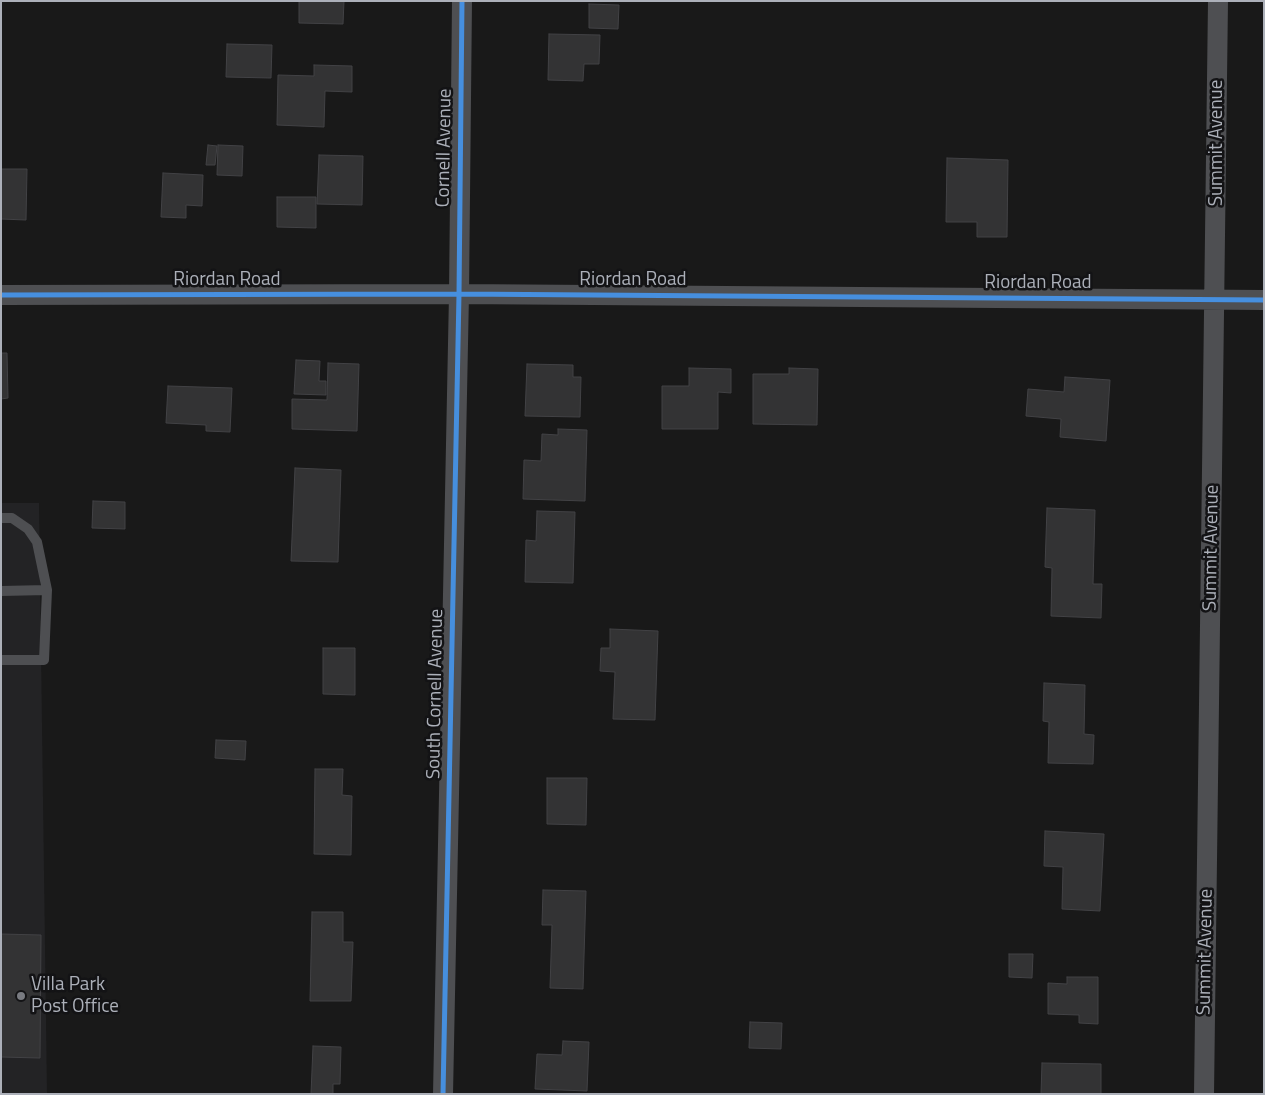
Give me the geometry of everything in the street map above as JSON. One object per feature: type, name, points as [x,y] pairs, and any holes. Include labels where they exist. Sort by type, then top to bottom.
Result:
[{"type":"street","name":"Cornell Avenue","points":[[459,294],[462,1]]},
{"type":"street","name":"Summit Avenue","points":[[1204,1094],[1216,299],[1218,1]]},
{"type":"street","name":"Riordan Road","points":[[1,295],[459,294],[1264,300]]},
{"type":"street","name":"South Cornell Avenue","points":[[443,1094],[459,294]]},
{"type":"lane","points":[[1,518],[12,518],[28,529],[37,542],[47,590],[44,660],[1,660]]},
{"type":"lane","points":[[1,590],[47,590]]},
{"type":"shaded area","points":[[1,503],[39,503],[47,1094],[1,1094]]},
{"type":"building","points":[[299,1],[344,1],[343,24],[299,23]]},
{"type":"building","points":[[589,4],[619,5],[618,29],[589,28]]},
{"type":"building","points":[[549,34],[600,35],[599,64],[584,64],[583,81],[548,80]]},
{"type":"building","points":[[227,44],[272,45],[271,78],[226,77]]},
{"type":"building","points":[[314,65],[352,66],[352,92],[325,91],[324,127],[277,125],[278,75],[314,76]]},
{"type":"building","points":[[208,145],[217,146],[215,165],[206,165]]},
{"type":"building","points":[[218,145],[243,146],[242,176],[217,175]]},
{"type":"building","points":[[319,155],[363,156],[362,205],[317,204]]},
{"type":"building","points":[[947,158],[1008,160],[1007,237],[977,237],[977,222],[946,222]]},
{"type":"building","points":[[1,169],[27,169],[26,220],[1,219]]},
{"type":"building","points":[[163,173],[203,175],[202,206],[186,205],[186,218],[161,217]]},
{"type":"building","points":[[277,197],[316,197],[316,228],[277,227]]},
{"type":"building","points":[[1,353],[7,353],[8,398],[1,399]]},
{"type":"building","points":[[296,360],[320,361],[319,381],[326,381],[326,395],[294,394]]},
{"type":"building","points":[[328,363],[359,364],[357,431],[292,429],[292,399],[327,400]]},
{"type":"building","points":[[527,364],[573,365],[573,377],[581,377],[580,417],[525,416]]},
{"type":"building","points":[[689,368],[731,369],[731,393],[718,392],[718,429],[662,429],[662,386],[689,386]]},
{"type":"building","points":[[789,368],[818,369],[817,425],[753,424],[753,374],[789,374]]},
{"type":"building","points":[[1065,377],[1110,380],[1106,441],[1060,437],[1061,419],[1026,416],[1028,389],[1064,392]]},
{"type":"building","points":[[168,386],[232,388],[230,432],[206,431],[206,425],[166,423]]},
{"type":"building","points":[[558,429],[587,430],[585,501],[523,499],[524,460],[541,461],[542,434],[558,435]]},
{"type":"building","points":[[295,468],[341,470],[338,562],[291,561]]},
{"type":"building","points":[[93,501],[125,502],[125,529],[92,528]]},
{"type":"building","points":[[1047,508],[1095,510],[1093,584],[1102,584],[1101,618],[1051,616],[1052,568],[1045,567]]},
{"type":"building","points":[[537,511],[575,512],[573,583],[525,582],[526,540],[536,541]]},
{"type":"building","points":[[610,629],[658,631],[655,720],[613,719],[615,672],[600,671],[601,648],[610,648]]},
{"type":"building","points":[[323,648],[355,648],[355,695],[323,694]]},
{"type":"building","points":[[1044,683],[1085,685],[1084,734],[1094,735],[1093,764],[1048,763],[1049,722],[1043,721]]},
{"type":"building","points":[[216,740],[246,741],[245,760],[215,758]]},
{"type":"building","points":[[315,769],[343,769],[342,795],[352,796],[351,855],[314,854]]},
{"type":"building","points":[[547,778],[587,778],[586,825],[547,824]]},
{"type":"building","points":[[1045,831],[1104,834],[1100,911],[1062,909],[1063,867],[1044,866]]},
{"type":"building","points":[[543,890],[586,891],[583,989],[550,988],[552,925],[542,925]]},
{"type":"building","points":[[312,912],[343,912],[343,942],[353,942],[351,1001],[310,1001]]},
{"type":"building","name":"Villa Park Post Office","points":[[1,934],[41,935],[40,1058],[1,1057]]},
{"type":"building","points":[[1009,954],[1033,954],[1032,978],[1009,977]]},
{"type":"building","points":[[1067,977],[1098,977],[1098,1024],[1079,1023],[1079,1015],[1048,1014],[1048,983],[1067,984]]},
{"type":"building","points":[[750,1022],[782,1023],[781,1049],[749,1048]]},
{"type":"building","points":[[563,1041],[589,1042],[587,1091],[535,1089],[537,1054],[562,1055]]},
{"type":"building","points":[[313,1046],[341,1047],[340,1084],[333,1084],[333,1094],[311,1094]]},
{"type":"building","points":[[1042,1063],[1101,1064],[1101,1094],[1041,1094]]},
{"type":"cycle path","points":[[443,1094],[459,294],[462,1]]},
{"type":"cycle path","points":[[1,295],[459,294],[1264,300]]},
{"type":"place","name":"Villa Park Post Office","points":[[21,996]]}]
